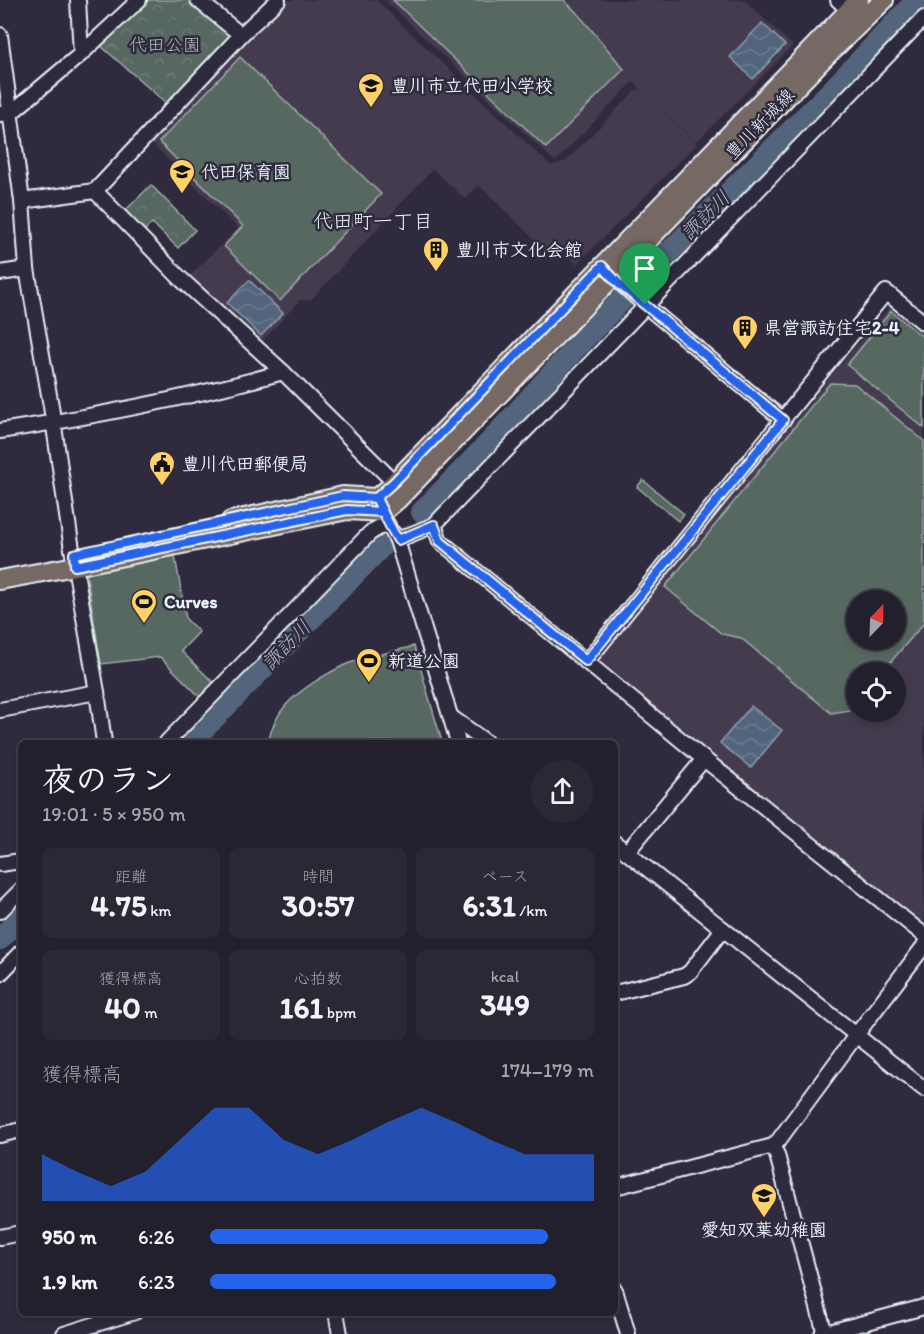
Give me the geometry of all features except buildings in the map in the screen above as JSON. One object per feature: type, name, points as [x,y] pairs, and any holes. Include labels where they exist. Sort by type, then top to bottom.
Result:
[{"type":"main road","name":"豊川新城線","points":[[383,512],[815,67],[852,8],[884,0]]},
{"type":"main road","name":"豊川新城線","points":[[383,512],[394,482],[612,276]]},
{"type":"main road","points":[[0,580],[74,560],[343,496],[383,512]]},
{"type":"main road","points":[[0,568],[74,560]]},
{"type":"street","points":[[78,0],[81,54]]},
{"type":"street","points":[[6,114],[81,54],[139,0]]},
{"type":"street","points":[[198,0],[241,35]]},
{"type":"street","points":[[22,201],[95,191],[241,35],[278,0]]},
{"type":"street","points":[[398,540],[434,525],[641,302],[924,18]]},
{"type":"street","points":[[0,35],[6,114],[22,201],[27,269],[54,423],[104,740]]},
{"type":"street","points":[[95,191],[182,280],[283,372],[394,482]]},
{"type":"street","points":[[0,273],[27,269]]},
{"type":"street","points":[[612,276],[783,420]]},
{"type":"street","points":[[586,661],[886,292],[924,323]]},
{"type":"street","points":[[0,431],[54,423],[218,390],[283,372]]},
{"type":"street","points":[[383,512],[398,540],[457,740]]},
{"type":"street","points":[[168,740],[378,528],[383,512]]},
{"type":"street","points":[[434,525],[440,541],[704,759],[924,935]]},
{"type":"street","points":[[0,710],[97,692]]},
{"type":"street","points":[[451,717],[483,740]]},
{"type":"street","points":[[627,852],[704,759]]},
{"type":"street","points":[[618,845],[924,1089]]},
{"type":"street","points":[[0,864],[18,861]]},
{"type":"street","points":[[0,911],[18,893]]},
{"type":"street","points":[[618,992],[684,976],[690,972],[723,929]]},
{"type":"street","points":[[618,1186],[773,1146],[924,946]]},
{"type":"street","points":[[0,974],[18,955]]},
{"type":"street","points":[[0,1135],[18,1131]]},
{"type":"street","points":[[773,1146],[824,1334],[924,1307]]},
{"type":"street","points":[[0,1237],[18,1234]]},
{"type":"street","points":[[618,1300],[628,1334]]},
{"type":"street","points":[[63,1334],[122,1316]]},
{"type":"street","points":[[337,1316],[340,1334]]},
{"type":"shaded area","points":[[287,0],[376,0],[551,166],[566,161],[637,89],[642,90],[633,82],[555,162],[385,0],[744,0],[793,46],[696,142],[652,100],[697,144],[577,264],[556,245],[548,253],[479,185],[465,199],[433,169],[311,300],[300,300],[260,344],[191,275],[238,228],[150,142]]},
{"type":"shaded area","points":[[890,306],[924,334],[924,928],[599,660]]},
{"type":"green space","name":"代田公園","points":[[148,0],[191,0],[230,32],[231,39],[167,104],[101,46]]},
{"type":"green space","points":[[393,0],[564,0],[624,69],[546,148]]},
{"type":"green space","points":[[240,57],[381,194],[280,301],[224,246],[243,226],[159,142]]},
{"type":"green space","points":[[151,185],[195,230],[178,248],[152,223],[144,231],[125,211]]},
{"type":"green space","points":[[891,311],[924,338],[924,428],[847,365]]},
{"type":"green space","points":[[830,383],[855,384],[924,441],[924,623],[906,644],[906,590],[846,590],[846,650],[901,650],[891,662],[846,662],[846,711],[831,713],[741,638],[722,634],[665,587]]},
{"type":"green space","points":[[643,480],[684,514],[678,521],[637,487]]},
{"type":"green space","name":"Curves","points":[[175,556],[186,619],[199,632],[181,651],[215,684],[201,698],[160,657],[101,664],[86,571]]},
{"type":"green space","name":"新道公園","points":[[414,646],[441,740],[269,740],[283,709],[298,693],[347,664]]},
{"type":"water","points":[[762,23],[785,45],[753,79],[730,57]]},
{"type":"water","points":[[249,280],[283,313],[261,336],[227,303]]},
{"type":"water","points":[[751,706],[782,730],[751,768],[720,743]]},
{"type":"waterway","name":"諏訪川","points":[[422,512],[489,443],[579,344],[834,88],[917,0]]},
{"type":"waterway","name":"諏訪川","points":[[193,740],[381,547]]},
{"type":"waterway","name":"諏訪川","points":[[0,939],[18,920]]},
{"type":"place","name":"豊川市立代田小学校","points":[[371,109]]},
{"type":"place","name":"代田保育園","points":[[182,195]]},
{"type":"place","name":"豊川市文化会館","points":[[436,273]]},
{"type":"place","name":"県営諏訪住宅2-4","points":[[745,351]]},
{"type":"place","name":"豊川代田郵便局","points":[[162,487]]},
{"type":"place","name":"Curves","points":[[144,625]]},
{"type":"place","name":"新道公園","points":[[369,684]]},
{"type":"place","name":"愛知双葉幼稚園","points":[[764,1219]]},
{"type":"district","name":"代田町一丁目","points":[[373,221]]},
{"type":"route","points":[[645,305],[620,285],[602,266],[387,490],[376,498],[383,512],[347,510],[75,566],[74,554],[343,496],[376,498],[383,512],[388,525],[398,540],[434,525],[440,541],[586,661],[783,420],[645,305]]}]
